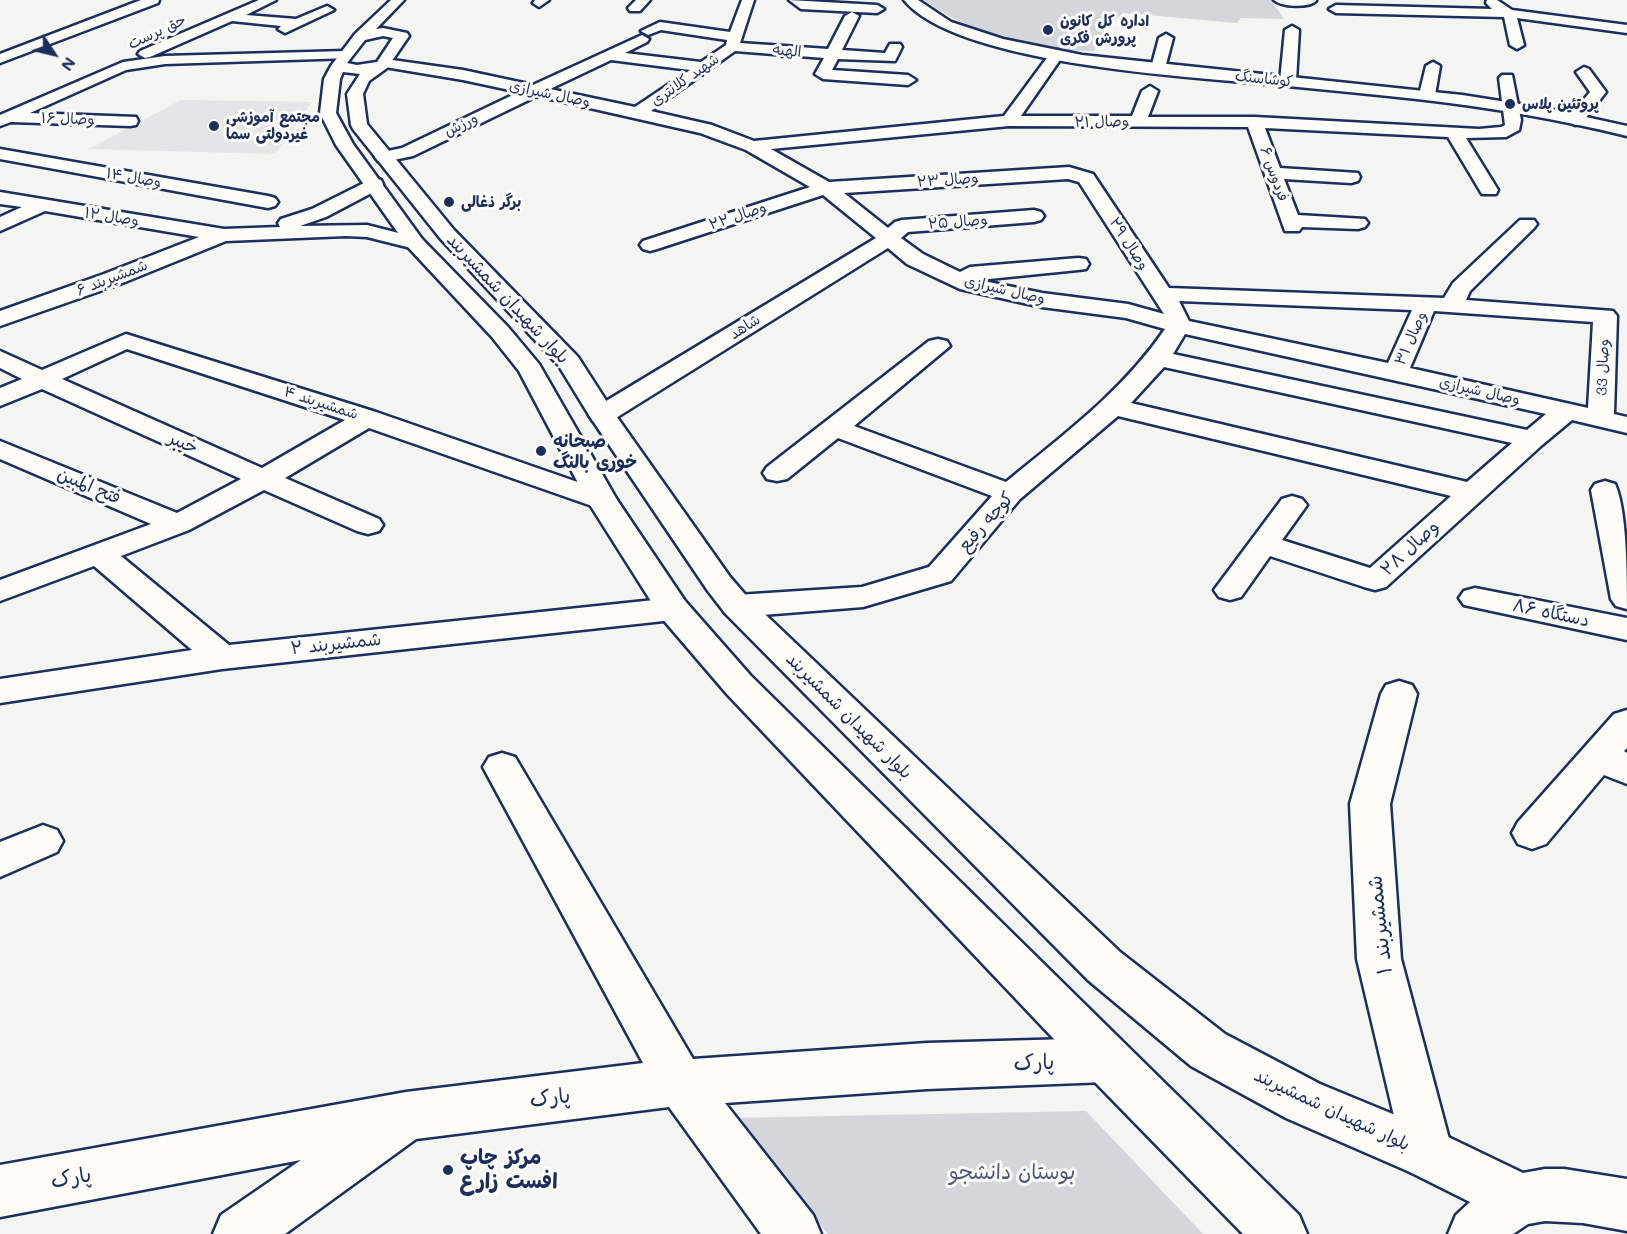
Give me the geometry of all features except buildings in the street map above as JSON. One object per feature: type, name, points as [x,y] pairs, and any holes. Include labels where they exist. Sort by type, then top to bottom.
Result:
[{"type":"street","points":[[0,59],[153,0]]},
{"type":"street","name":"حق پرست","points":[[123,66],[152,51],[270,0]]},
{"type":"street","points":[[4,119],[123,66],[177,59],[342,60],[360,37],[398,0]]},
{"type":"street","points":[[734,42],[748,0]]},
{"type":"street","points":[[795,0],[801,5],[877,9]]},
{"type":"street","name":"کوشاسنگ","points":[[910,0],[928,15],[959,30],[1057,54],[1158,68],[1427,95],[1513,108],[1627,131]]},
{"type":"street","points":[[1280,0],[1310,0]]},
{"type":"street","points":[[1486,0],[1509,13],[1512,21],[1509,37]]},
{"type":"street","points":[[285,29],[332,4]]},
{"type":"street","points":[[1336,9],[1509,13],[1627,29]]},
{"type":"street","points":[[852,16],[823,74],[908,80]]},
{"type":"street","points":[[229,18],[298,23]]},
{"type":"street","name":"الهیه","points":[[645,35],[660,26],[734,42],[832,55],[893,52]]},
{"type":"street","name":"بلوار شهیدان شمشیربند","points":[[360,37],[400,28],[402,38],[381,65],[363,79],[355,94],[359,125],[415,243],[500,332],[530,369],[602,500],[674,609],[739,685],[1106,1060],[1280,1234]]},
{"type":"street","points":[[1288,81],[1292,30]]},
{"type":"street","name":"ورزش","points":[[379,170],[407,152],[609,55],[645,35]]},
{"type":"street","points":[[1158,68],[1166,38]]},
{"type":"street","name":"شهید کلانتری","points":[[638,113],[704,67],[734,42]]},
{"type":"street","points":[[1009,121],[1057,54]]},
{"type":"street","points":[[609,55],[704,67]]},
{"type":"street","name":"بلوار شهیدان شمشیربند","points":[[342,60],[332,80],[328,113],[345,146],[379,170],[447,234],[569,362],[602,415],[736,606],[1104,966],[1208,1050],[1303,1101],[1428,1154],[1520,1198]]},
{"type":"street","name":"وصال شیرازی","points":[[342,60],[350,70],[381,65],[463,75],[706,129],[752,146],[826,188],[915,259],[968,284],[1042,300],[1128,311],[1179,326],[1396,372],[1627,425]]},
{"type":"street","points":[[1427,95],[1433,66]]},
{"type":"street","points":[[1575,120],[1598,92],[1584,72]]},
{"type":"street","points":[[1507,78],[1507,95],[1513,108]]},
{"type":"street","points":[[1138,121],[1150,91]]},
{"type":"street","name":"وصال ۲۱","points":[[752,146],[1009,121],[1255,122],[1453,132],[1506,132],[1513,126],[1513,108]]},
{"type":"street","name":"وصال ۱۶","points":[[4,119],[130,121]]},
{"type":"street","name":"فردوس ۶","points":[[1255,122],[1291,224],[1358,223]]},
{"type":"street","points":[[1453,132],[1489,190]]},
{"type":"street","points":[[1266,153],[1288,153]]},
{"type":"street","name":"وصال ۱۴","points":[[0,154],[268,202]]},
{"type":"street","name":"شمشیربند ۶","points":[[0,319],[112,279],[224,235],[291,223],[319,213],[379,170]]},
{"type":"street","name":"وصال ۲۳","points":[[826,188],[1069,173]]},
{"type":"street","name":"وصال ۲۹","points":[[1069,173],[1086,178],[1174,310],[1179,326]]},
{"type":"street","points":[[1273,173],[1351,177]]},
{"type":"street","name":"وصال ۲۲","points":[[650,245],[826,188]]},
{"type":"street","name":"وصال ۱۲","points":[[0,198],[224,235]]},
{"type":"street","points":[[0,225],[43,205]]},
{"type":"street","name":"وصال ۲۵","points":[[888,239],[902,226],[1034,216]]},
{"type":"street","points":[[1162,294],[1451,306],[1461,288],[1527,224]]},
{"type":"street","name":"شمشیربند ۶","points":[[224,235],[346,230],[367,231],[415,243]]},
{"type":"street","name":"شاهد","points":[[602,415],[888,239]]},
{"type":"street","points":[[950,275],[1078,264]]},
{"type":"street","name":"وصال ۳۱","points":[[1396,372],[1426,304]]},
{"type":"street","name":"وصال 33","points":[[1451,306],[1605,316],[1601,419]]},
{"type":"street","name":"کوچه رفیع","points":[[736,606],[863,597],[940,574],[1010,494],[1113,407],[1158,358],[1179,326]]},
{"type":"street","name":"شمشیربند ۴","points":[[40,379],[126,341],[367,418],[602,500]]},
{"type":"street","points":[[777,473],[938,346]]},
{"type":"street","name":"خیبر","points":[[0,358],[40,379],[150,429],[368,525]]},
{"type":"street","points":[[1158,358],[1532,439]]},
{"type":"street","points":[[0,398],[40,379]]},
{"type":"street","points":[[1113,407],[1471,492]]},
{"type":"street","name":"وصال ۲۸","points":[[1263,544],[1375,580],[1471,492],[1567,411]]},
{"type":"street","points":[[0,591],[178,524],[265,478],[367,418]]},
{"type":"street","points":[[834,428],[1010,494]]},
{"type":"street","name":"فتح المبین","points":[[0,449],[178,524]]},
{"type":"street","points":[[1605,490],[1627,599]]},
{"type":"street","points":[[1230,590],[1292,505]]},
{"type":"street","points":[[100,555],[222,657]]},
{"type":"street","name":"دستگاه ۸۶","points":[[1475,598],[1627,629]]},
{"type":"street","name":"شمشیربند ۲","points":[[0,691],[222,657],[674,609]]},
{"type":"street","name":"شمشیربند ۱","points":[[1399,694],[1370,804],[1379,959],[1428,1154]]},
{"type":"street","points":[[1532,833],[1613,763],[1627,723]]},
{"type":"street","points":[[502,767],[680,1083],[794,1234]]},
{"type":"street","points":[[0,860],[43,842]]},
{"type":"street","name":"پارک","points":[[0,1191],[406,1116],[680,1083],[927,1066],[1106,1060]]},
{"type":"street","points":[[240,1234],[406,1116]]},
{"type":"street","points":[[1475,1234],[1492,1215],[1520,1198],[1568,1193],[1627,1205]]},
{"type":"shaded area","name":"مجتمع آموزشی غیردولتی سما","points":[[181,100],[312,102],[275,154],[89,149]]},
{"type":"green space","points":[[923,0],[1271,0],[1284,19],[1241,18],[1237,23],[1123,13],[1113,22],[1094,51],[1077,51],[1025,43],[991,33],[954,19]]},
{"type":"green space","name":"بوستان دانشجو","points":[[1086,1111],[1203,1234],[828,1234],[731,1118]]},
{"type":"place","name":"اداره کل کانون پرورش فکری","points":[[1048,30]]},
{"type":"place","name":"پروتئین پلاس","points":[[1510,104]]},
{"type":"place","name":"مجتمع آموزشی غیردولتی سما","points":[[214,126]]},
{"type":"place","name":"برگر ذغالی","points":[[449,202]]},
{"type":"place","name":"صبحانه خوری بالنگ","points":[[541,451]]},
{"type":"place","name":"مرکز چاپ افست زارع","points":[[448,1170]]}]
